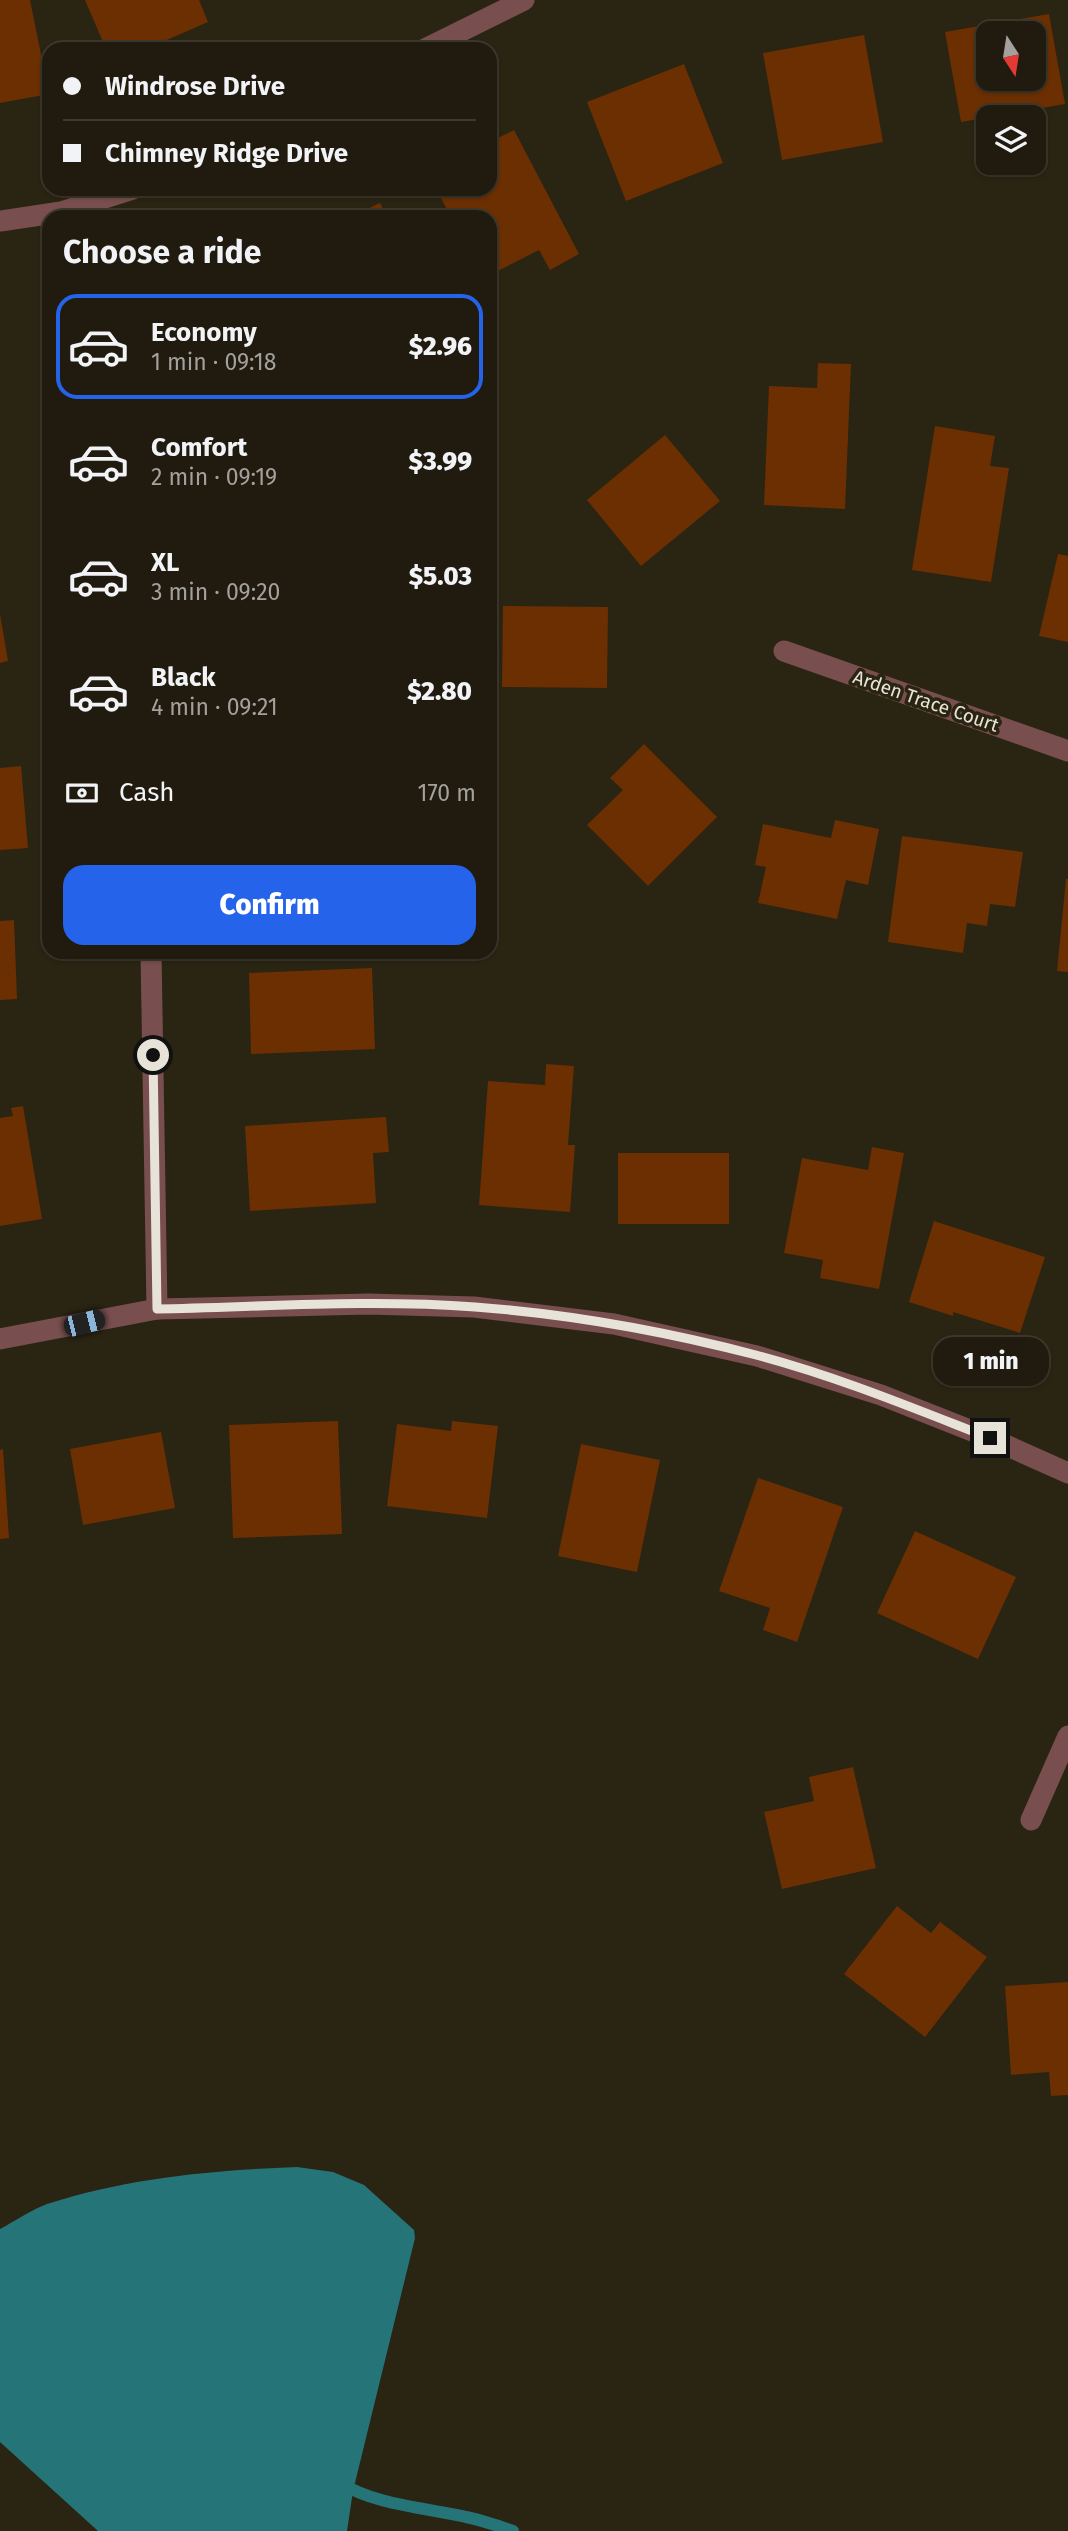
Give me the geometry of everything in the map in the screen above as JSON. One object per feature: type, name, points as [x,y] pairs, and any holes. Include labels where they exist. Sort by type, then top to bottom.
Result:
[{"type":"street","points":[[439,42],[524,0]]},
{"type":"street","points":[[73,210],[113,196]]},
{"type":"street","points":[[0,221],[42,216]]},
{"type":"street","name":"Arden Trace Court","points":[[784,651],[1068,751]]},
{"type":"street","points":[[151,959],[157,1309]]},
{"type":"street","points":[[0,1339],[157,1309],[368,1304],[474,1307],[614,1324],[757,1356],[881,1395],[990,1438],[1068,1473]]},
{"type":"street","points":[[1031,1820],[1068,1736]]},
{"type":"water","points":[[297,2167],[333,2172],[364,2185],[414,2230],[415,2238],[353,2491],[347,2531],[98,2531],[0,2442],[0,2229],[47,2204],[108,2188],[202,2173]]},
{"type":"building","points":[[0,0],[30,0],[42,59],[42,95],[0,103]]},
{"type":"building","points":[[85,0],[199,0],[208,22],[162,42],[103,42]]},
{"type":"building","points":[[1049,14],[1065,104],[1046,107],[1046,105],[976,105],[976,119],[961,122],[945,32],[976,27],[976,91],[1046,91],[1046,21],[1009,21]]},
{"type":"building","points":[[864,35],[883,142],[782,160],[763,53]]},
{"type":"building","points":[[684,64],[723,163],[626,201],[587,102]]},
{"type":"building","points":[[514,130],[579,254],[550,270],[539,250],[497,271],[497,210],[447,210],[440,196],[497,196],[497,138]]},
{"type":"building","points":[[380,203],[384,210],[365,210]]},
{"type":"building","points":[[818,363],[851,364],[845,509],[764,505],[769,386],[817,388]]},
{"type":"building","points":[[935,426],[995,436],[990,466],[1009,468],[991,582],[912,570]]},
{"type":"building","points":[[665,435],[720,501],[641,566],[587,500]]},
{"type":"building","points":[[1058,554],[1068,556],[1068,642],[1039,636]]},
{"type":"building","points":[[503,606],[608,607],[607,688],[502,687]]},
{"type":"building","points":[[0,614],[8,661],[0,663]]},
{"type":"building","points":[[644,744],[717,817],[648,886],[587,825],[623,790],[610,778]]},
{"type":"building","points":[[21,766],[28,848],[0,850],[0,768]]},
{"type":"building","points":[[835,820],[879,829],[868,885],[846,880],[837,919],[758,903],[766,867],[755,865],[763,824],[831,838]]},
{"type":"building","points":[[902,836],[1023,852],[1015,907],[990,904],[987,926],[967,923],[963,953],[888,942]]},
{"type":"building","points":[[1068,879],[1068,972],[1057,971]]},
{"type":"building","points":[[14,920],[17,999],[0,1000],[0,921]]},
{"type":"building","points":[[372,968],[375,1049],[251,1054],[249,973]]},
{"type":"building","points":[[546,1064],[574,1066],[568,1145],[575,1145],[570,1212],[479,1205],[488,1081],[545,1085]]},
{"type":"building","points":[[23,1106],[42,1219],[0,1226],[0,1118],[13,1116],[11,1108]]},
{"type":"building","points":[[386,1117],[389,1152],[373,1153],[376,1203],[250,1211],[245,1126]]},
{"type":"building","points":[[872,1147],[904,1153],[879,1289],[820,1278],[823,1260],[784,1253],[802,1158],[868,1170]]},
{"type":"building","points":[[618,1153],[729,1153],[729,1224],[618,1224]]},
{"type":"building","points":[[934,1221],[1045,1257],[1020,1333],[953,1312],[953,1316],[909,1302]]},
{"type":"building","points":[[338,1421],[342,1534],[233,1538],[229,1425]]},
{"type":"building","points":[[452,1421],[498,1426],[487,1518],[387,1506],[397,1424],[451,1431]]},
{"type":"building","points":[[161,1432],[175,1508],[83,1525],[70,1449]]},
{"type":"building","points":[[581,1444],[660,1460],[637,1572],[558,1556]]},
{"type":"building","points":[[3,1449],[9,1538],[0,1539],[0,1450]]},
{"type":"building","points":[[758,1478],[843,1507],[797,1642],[763,1630],[770,1608],[719,1591]]},
{"type":"building","points":[[915,1531],[1016,1577],[978,1659],[877,1613]]},
{"type":"building","points":[[853,1767],[876,1868],[782,1889],[764,1812],[814,1801],[809,1777]]},
{"type":"building","points":[[897,1906],[931,1933],[940,1922],[987,1957],[925,2037],[844,1974]]},
{"type":"building","points":[[1068,1982],[1068,2095],[1051,2096],[1049,2072],[1011,2075],[1005,1986]]},
{"type":"waterway","points":[[341,2483],[385,2501],[472,2518],[513,2531]]},
{"type":"route","points":[[153,1055],[157,1309],[368,1304],[474,1307],[614,1324],[757,1356],[881,1395],[990,1438]]}]
